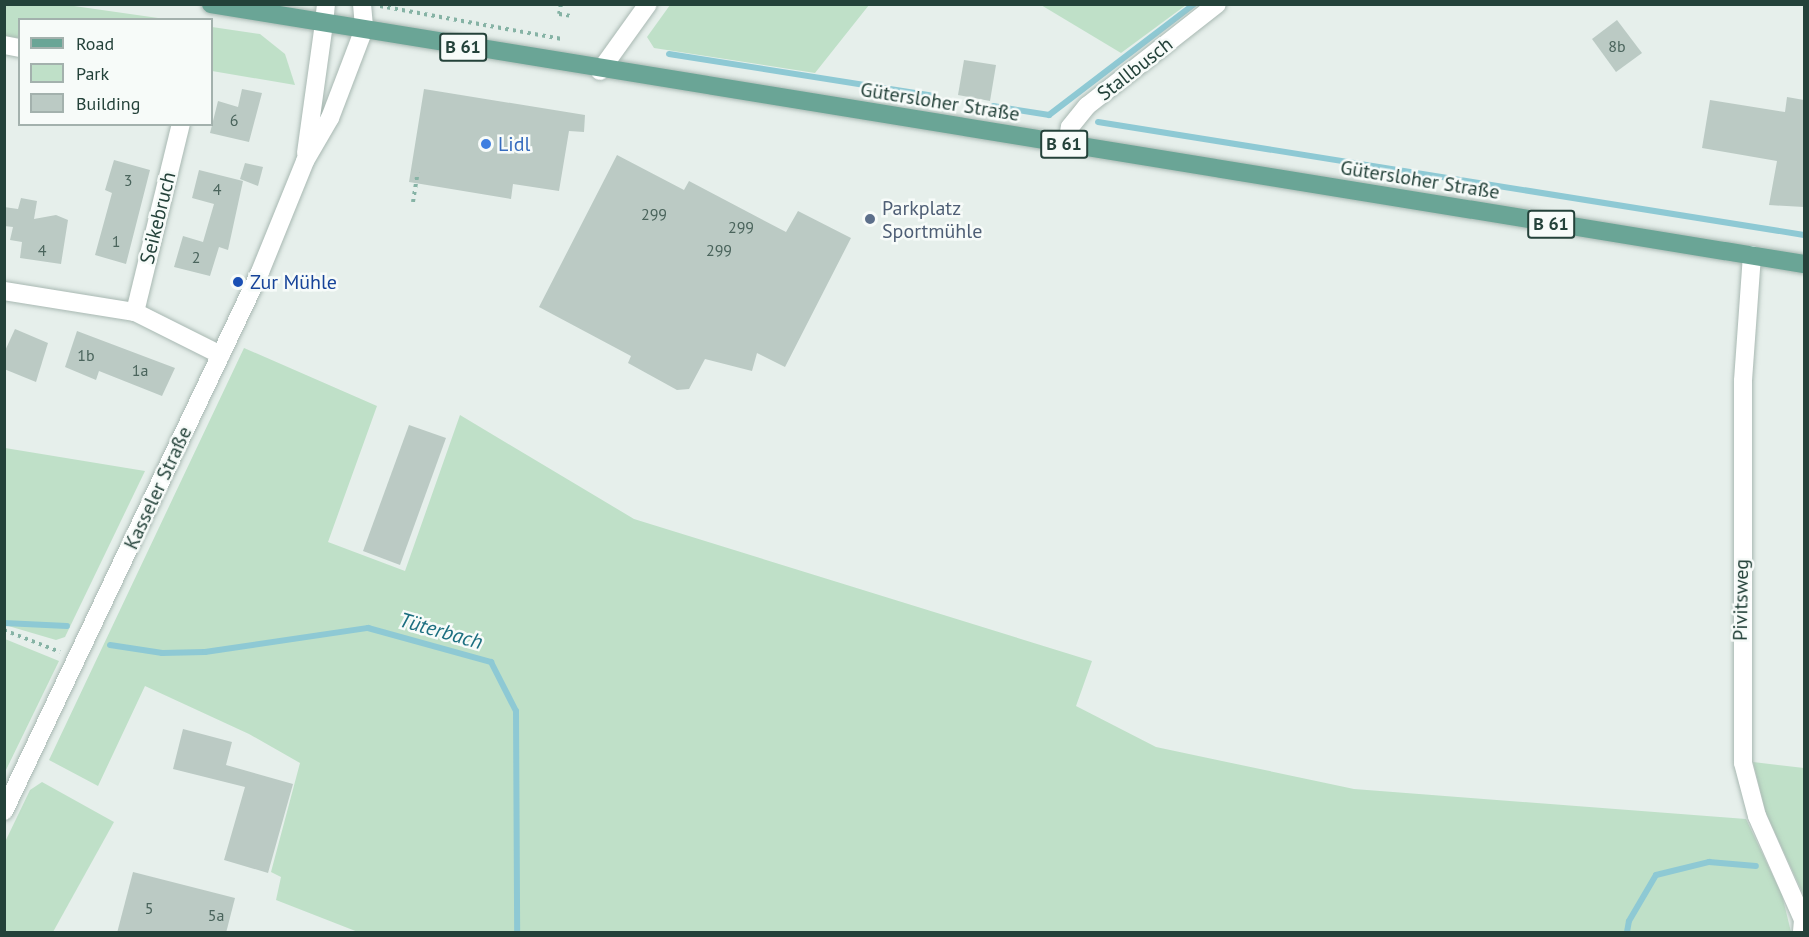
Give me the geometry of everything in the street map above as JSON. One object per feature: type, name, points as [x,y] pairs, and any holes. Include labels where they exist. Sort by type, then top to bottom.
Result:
[{"type":"main road","name":"Gütersloher Straße","points":[[211,4],[600,71],[1804,264]]},
{"type":"street","name":"Kasseler Straße","points":[[305,161],[326,4]]},
{"type":"street","points":[[362,4],[364,29]]},
{"type":"street","points":[[600,71],[648,4]]},
{"type":"street","name":"Stallbusch","points":[[1067,145],[1070,126],[1087,106],[1217,4]]},
{"type":"street","name":"Kasseler Straße","points":[[4,811],[221,355],[305,161],[330,118],[364,29]]},
{"type":"street","name":"Seikebruch","points":[[135,312],[181,126]]},
{"type":"street","name":"Pivitsweg","points":[[1752,255],[1743,381],[1743,763],[1757,816],[1803,920],[1802,933]]},
{"type":"street","points":[[4,291],[135,312],[221,355]]},
{"type":"path","points":[[371,4],[566,40]]},
{"type":"path","points":[[561,4],[559,14],[571,16]]},
{"type":"path","points":[[413,202],[418,172]]},
{"type":"path","points":[[4,630],[77,659]]},
{"type":"green space","points":[[4,5],[67,5],[158,18],[18,18],[18,38],[5,36]]},
{"type":"green space","points":[[670,5],[869,5],[815,73],[654,48],[647,37]]},
{"type":"green space","points":[[1041,5],[1186,5],[1121,53]]},
{"type":"green space","points":[[213,27],[260,34],[285,54],[295,85],[213,71]]},
{"type":"green space","points":[[244,348],[377,406],[328,542],[405,571],[460,415],[634,519],[1092,661],[1076,706],[1156,747],[1354,789],[1746,819],[1782,895],[1791,932],[358,932],[276,900],[281,877],[271,872],[300,763],[249,734],[145,686],[98,786],[49,760]]},
{"type":"green space","points":[[5,448],[145,471],[65,637],[56,640],[5,625]]},
{"type":"green space","points":[[5,639],[59,661],[5,772]]},
{"type":"green space","points":[[1753,762],[1804,768],[1804,896],[1766,813]]},
{"type":"green space","points":[[42,782],[114,822],[53,932],[5,932],[5,842],[30,790]]},
{"type":"building","points":[[1617,20],[1642,53],[1616,72],[1592,39]]},
{"type":"building","points":[[964,60],[996,65],[990,101],[958,95]]},
{"type":"building","points":[[242,89],[262,93],[249,142],[210,133],[218,101],[238,107]]},
{"type":"building","points":[[424,89],[585,115],[584,132],[569,131],[559,191],[513,184],[511,199],[409,182]]},
{"type":"building","points":[[1787,97],[1804,100],[1804,207],[1769,205],[1777,161],[1702,148],[1710,100],[1785,112]]},
{"type":"building","points":[[617,155],[684,190],[689,181],[786,232],[798,211],[851,238],[785,367],[757,353],[752,371],[705,359],[689,389],[677,390],[628,363],[631,356],[539,307]]},
{"type":"building","points":[[114,160],[150,170],[126,264],[95,255],[112,193],[105,190]]},
{"type":"building","points":[[245,163],[263,167],[258,186],[240,179]]},
{"type":"building","points":[[199,170],[243,181],[228,250],[219,247],[210,276],[174,267],[183,236],[203,242],[214,204],[192,198]]},
{"type":"building","points":[[21,198],[37,201],[34,219],[56,215],[68,220],[61,264],[20,258],[22,242],[10,240],[13,227],[4,226],[4,207],[18,209]]},
{"type":"building","points":[[15,329],[48,343],[36,382],[4,369],[4,353]]},
{"type":"building","points":[[77,331],[175,368],[162,396],[99,371],[96,380],[65,367]]},
{"type":"building","points":[[409,425],[446,438],[400,565],[363,551]]},
{"type":"building","points":[[183,729],[232,742],[226,765],[293,784],[268,873],[224,860],[245,787],[173,769]]},
{"type":"building","points":[[133,872],[235,898],[226,933],[117,933]]},
{"type":"waterway","points":[[993,106],[1049,115],[1194,4]]},
{"type":"waterway","points":[[669,54],[933,96]]},
{"type":"waterway","points":[[1098,122],[1804,235]]},
{"type":"waterway","name":"Tüterbach","points":[[4,623],[67,626]]},
{"type":"waterway","name":"Tüterbach","points":[[110,645],[162,653],[205,652],[368,628],[491,662],[516,711],[517,932]]},
{"type":"waterway","name":"Tüterbach","points":[[1627,932],[1629,921],[1656,875],[1709,862],[1756,866]]},
{"type":"place","name":"Lidl","points":[[486,144]]},
{"type":"place","name":"Parkplatz Sportmühle","points":[[870,219]]},
{"type":"place","name":"Zur Mühle","points":[[238,282]]}]
